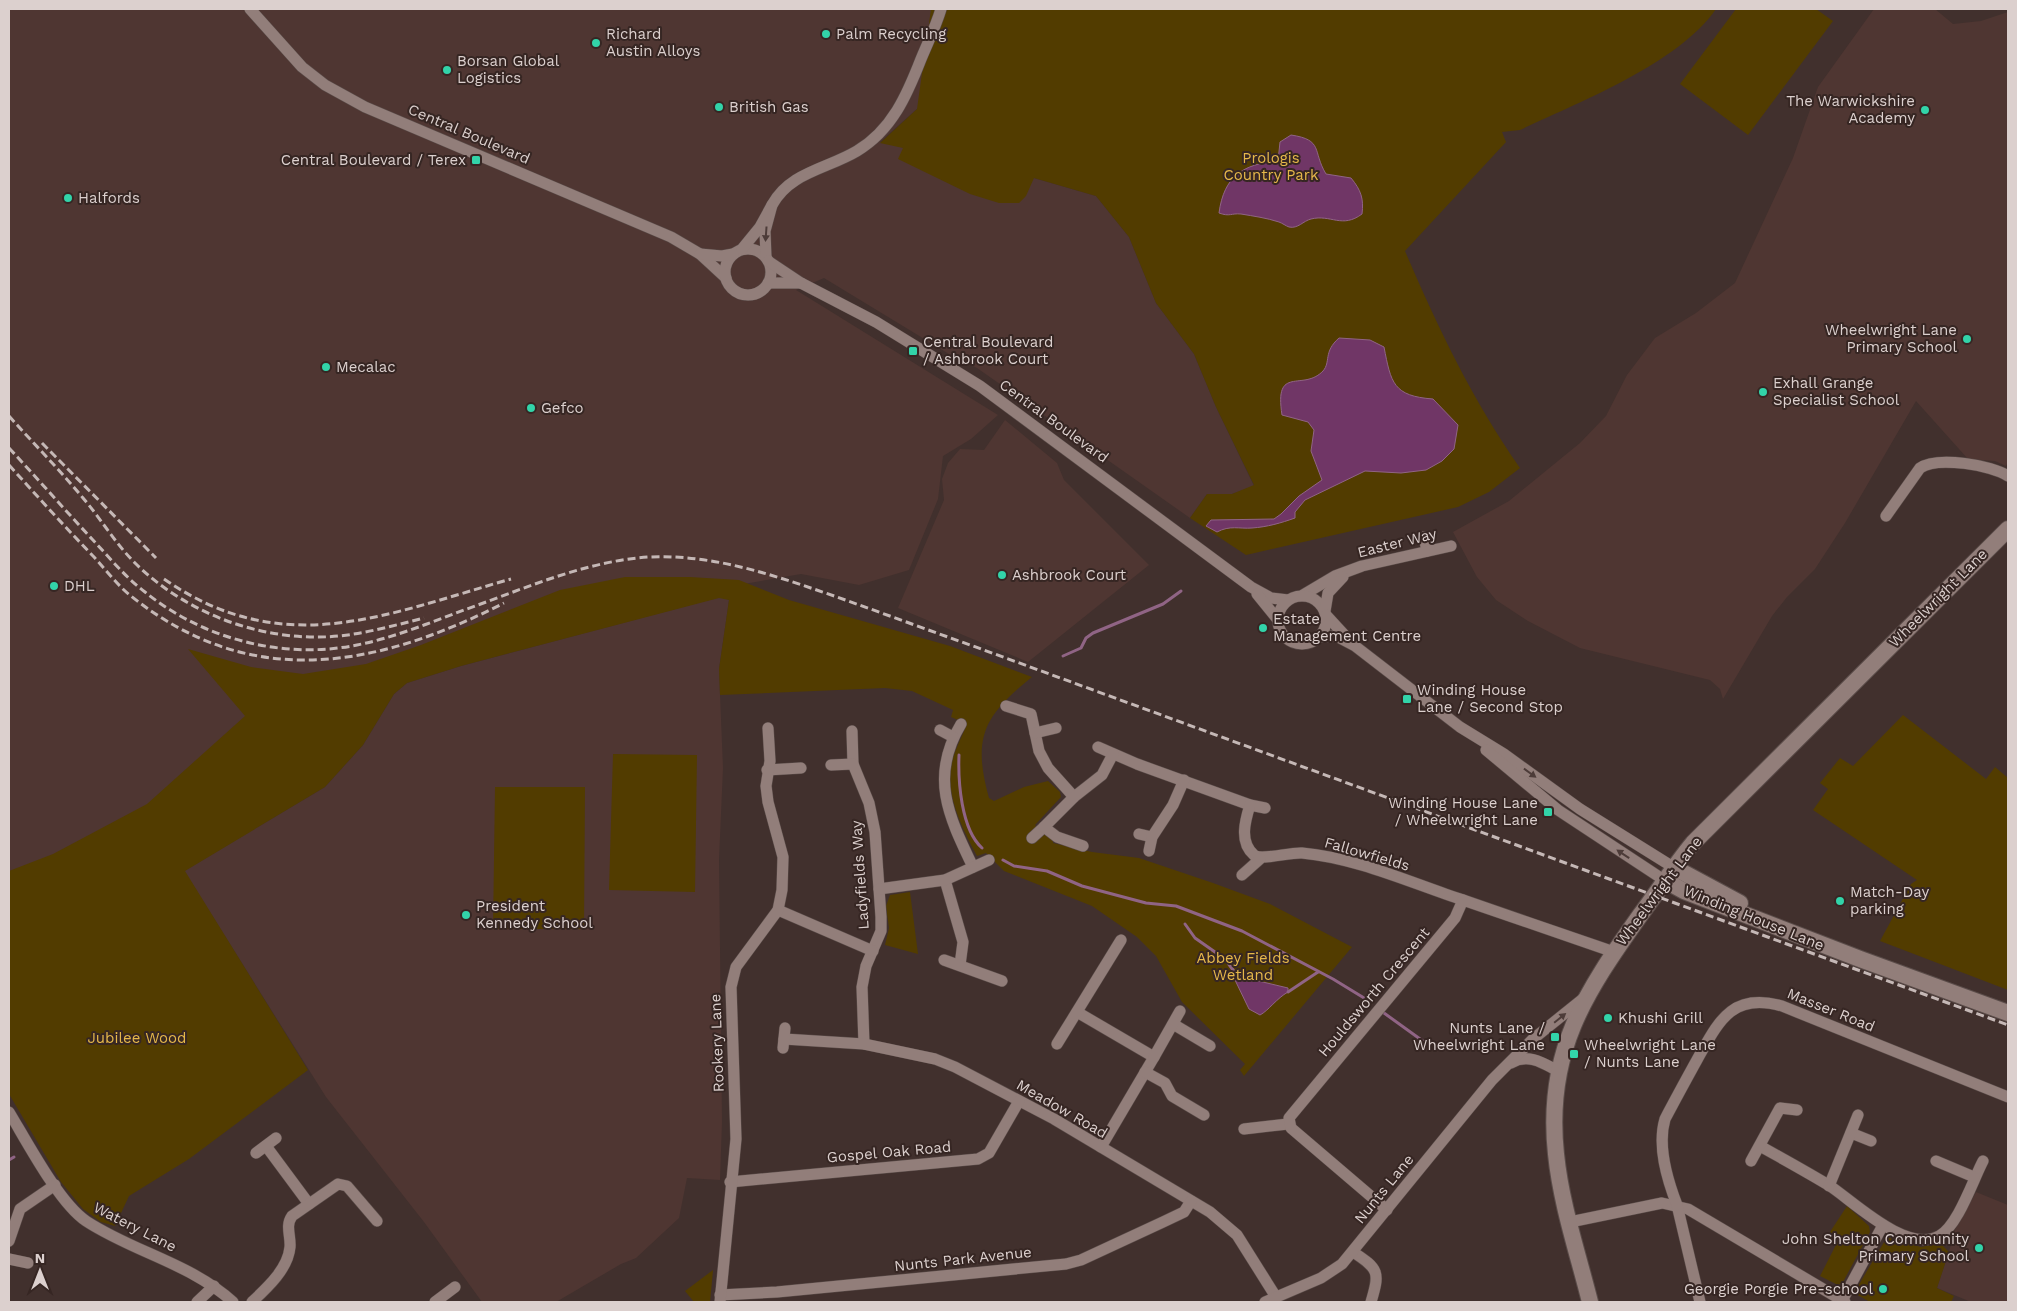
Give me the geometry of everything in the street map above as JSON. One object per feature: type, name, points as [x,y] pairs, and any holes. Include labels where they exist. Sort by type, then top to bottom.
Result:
[{"type":"street","name":"Central Boulevard","points":[[251,9],[294,59],[325,85],[365,106],[672,237],[700,254],[726,278]]},
{"type":"street","points":[[772,205],[765,231],[767,259],[771,274],[768,283],[761,291],[754,294],[743,294],[732,288],[726,278],[726,264],[760,227],[778,193],[790,182],[857,151],[885,128],[905,98],[940,9]]},
{"type":"street","points":[[737,252],[754,250],[767,259]]},
{"type":"street","name":"Central Boulevard","points":[[700,254],[722,256],[737,252]]},
{"type":"street","name":"Central Boulevard","points":[[767,259],[802,283],[876,322],[980,386],[1252,587],[1271,598],[1288,600]]},
{"type":"street","name":"Central Boulevard","points":[[768,283],[802,283]]},
{"type":"street","points":[[1892,514],[1920,468],[1926,464],[1940,463],[1990,467],[2008,476]]},
{"type":"street","name":"Wheelwright Lane","points":[[1590,1302],[1570,1222],[1556,1154],[1554,1120],[1558,1071],[1575,1018],[1586,997],[1614,952],[1692,843],[2008,529]]},
{"type":"street","points":[[1424,537],[1427,551]]},
{"type":"street","name":"Easter Way","points":[[1303,595],[1335,576],[1350,570],[1451,546]]},
{"type":"street","name":"Easter Way","points":[[1326,613],[1328,593],[1350,570]]},
{"type":"street","name":"Central Boulevard","points":[[1252,587],[1278,620]]},
{"type":"street","points":[[1303,595],[1315,599],[1326,613],[1326,625],[1319,638],[1305,644],[1294,642],[1282,633],[1278,620],[1280,609],[1288,600],[1303,595]]},
{"type":"street","name":"Winding House Lane","points":[[1326,613],[1355,646]]},
{"type":"street","name":"Winding House Lane","points":[[1319,638],[1336,636],[1355,646],[1460,727],[1504,754],[1669,874],[1743,904],[1860,960],[2008,1014]]},
{"type":"street","points":[[1006,706],[1032,714],[1039,751],[1048,768],[1074,797]]},
{"type":"street","points":[[962,724],[953,737],[945,760],[945,790],[952,824],[973,867]]},
{"type":"street","name":"Rookery Lane","points":[[720,1298],[730,1182],[736,1139],[731,986],[736,967],[778,910],[784,878],[783,857],[768,802],[768,770],[770,761],[768,728]]},
{"type":"street","points":[[1035,733],[1056,728]]},
{"type":"street","points":[[940,730],[953,737]]},
{"type":"street","name":"Ladyfields Way","points":[[852,732],[853,764],[869,803],[875,832],[881,931],[866,966],[862,987],[864,1044]]},
{"type":"street","points":[[1098,747],[1250,805],[1264,808]]},
{"type":"street","points":[[1032,838],[1074,797],[1102,775],[1113,754]]},
{"type":"street","points":[[831,765],[853,764]]},
{"type":"street","points":[[768,770],[801,768]]},
{"type":"street","points":[[1149,851],[1152,837],[1173,805],[1184,780]]},
{"type":"street","points":[[1250,805],[1245,824],[1244,838],[1251,852],[1260,859]]},
{"type":"street","points":[[1044,827],[1057,837],[1083,846]]},
{"type":"street","points":[[1139,834],[1152,837]]},
{"type":"street","name":"Fallowfields","points":[[1242,875],[1260,859],[1286,853],[1321,855],[1463,900]]},
{"type":"street","points":[[879,889],[945,880],[988,861]]},
{"type":"street","points":[[945,880],[953,915],[963,942],[960,965]]},
{"type":"street","points":[[1463,900],[1614,952]]},
{"type":"street","name":"Houldsworth Crescent","points":[[1288,1124],[1289,1118],[1455,918],[1463,900]]},
{"type":"street","points":[[778,910],[873,951]]},
{"type":"street","points":[[1057,1044],[1120,940]]},
{"type":"street","points":[[944,960],[1002,981]]},
{"type":"street","name":"Nunts Lane","points":[[1265,1302],[1329,1274],[1353,1252],[1492,1080],[1533,1039],[1586,997]]},
{"type":"street","name":"Masser Road","points":[[1700,1302],[1677,1205],[1671,1190],[1661,1141],[1665,1119],[1716,1025],[1723,1017],[1744,1004],[1757,1002],[1782,1006],[2008,1096]]},
{"type":"street","points":[[1101,1148],[1180,1011]]},
{"type":"street","points":[[1076,1012],[1154,1057]]},
{"type":"street","points":[[1173,1024],[1210,1046]]},
{"type":"street","name":"Meadow Road","points":[[784,1038],[864,1044],[935,1059],[1019,1100],[1210,1212],[1237,1235],[1276,1297]]},
{"type":"street","name":"Nunts Lane","points":[[1504,1068],[1518,1060],[1527,1058],[1558,1071]]},
{"type":"street","points":[[1145,1072],[1165,1083],[1172,1096],[1204,1115]]},
{"type":"street","name":"Gospel Oak Road","points":[[730,1182],[978,1159],[990,1153],[1019,1100]]},
{"type":"street","points":[[1751,1161],[1780,1108],[1797,1110]]},
{"type":"street","name":"Watery Lane","points":[[9,1112],[55,1185],[74,1210],[86,1221],[183,1268],[214,1286],[233,1302]]},
{"type":"street","points":[[1829,1186],[1858,1115]]},
{"type":"street","points":[[1244,1129],[1288,1124],[1387,1210]]},
{"type":"street","points":[[1851,1133],[1871,1141]]},
{"type":"street","points":[[256,1153],[276,1138]]},
{"type":"street","points":[[266,1146],[309,1204]]},
{"type":"street","points":[[1760,1146],[1848,1198],[1870,1218],[1884,1226],[1917,1239],[1928,1240],[1939,1237],[1952,1223],[1983,1161]]},
{"type":"street","points":[[1936,1161],[1974,1177]]},
{"type":"street","points":[[252,1302],[268,1287],[286,1260],[290,1246],[289,1219],[338,1184],[344,1184],[377,1221]]},
{"type":"street","points":[[9,1240],[20,1209],[55,1185]]},
{"type":"street","name":"Nunts Park Avenue","points":[[720,1298],[1066,1264],[1081,1260],[1184,1212],[1191,1201]]},
{"type":"street","points":[[1570,1222],[1662,1203],[1677,1205],[1688,1209],[1843,1301],[1884,1226]]},
{"type":"street","points":[[1353,1252],[1370,1263],[1378,1275],[1370,1302]]},
{"type":"street","points":[[9,1258],[28,1263]]},
{"type":"street","points":[[197,1302],[214,1286]]},
{"type":"street","points":[[435,1302],[449,1298],[455,1287]]},
{"type":"shaded area","points":[[9,9],[955,9],[918,108],[880,142],[1027,176],[1096,196],[1129,237],[1156,303],[1194,354],[1216,407],[1254,486],[1232,494],[1207,494],[1190,518],[977,368],[949,354],[824,278],[796,290],[998,415],[971,439],[943,456],[938,499],[909,570],[859,585],[801,574],[697,592],[423,663],[9,894]]},
{"type":"shaded area","name":"Exhall Grange Specialist School","points":[[1874,9],[1935,9],[1953,24],[1981,21],[2008,12],[2008,462],[2006,466],[1995,461],[1968,459],[1916,401],[1845,523],[1815,569],[1787,597],[1772,616],[1723,699],[1720,689],[1710,680],[1580,648],[1528,621],[1496,600],[1477,577],[1453,532],[1509,501],[1580,443],[1606,416],[1627,375],[1655,338],[1696,313],[1735,283],[1793,158],[1818,87]]},
{"type":"shaded area","points":[[1291,135],[1301,137],[1313,143],[1326,174],[1351,178],[1361,195],[1363,204],[1362,214],[1342,221],[1325,218],[1311,219],[1298,226],[1288,227],[1279,222],[1260,217],[1219,213],[1225,190],[1237,174],[1255,165],[1278,161],[1280,142]]},
{"type":"shaded area","points":[[1339,338],[1370,340],[1384,347],[1389,370],[1396,385],[1409,395],[1433,399],[1458,425],[1454,449],[1442,461],[1426,470],[1401,473],[1365,471],[1305,500],[1295,512],[1295,518],[1284,522],[1269,526],[1226,529],[1217,532],[1206,526],[1211,520],[1274,519],[1299,496],[1322,480],[1311,451],[1314,430],[1308,422],[1282,415],[1282,390],[1286,384],[1307,380],[1323,371],[1327,364],[1329,352]]},
{"type":"shaded area","points":[[1005,420],[1057,463],[1064,480],[1149,565],[1028,662],[898,608],[944,500],[942,479],[948,463],[960,449],[984,450]]},
{"type":"shaded area","name":"President Kennedy School","points":[[720,597],[729,600],[719,669],[723,768],[719,860],[722,1122],[720,1180],[687,1178],[679,1218],[636,1258],[621,1264],[556,1302],[482,1302],[424,1222],[326,1097],[184,871],[325,787],[363,745],[394,694],[407,683],[461,666]]},
{"type":"shaded area","points":[[1235,975],[1288,988],[1288,992],[1260,1015],[1249,1009],[1235,980]]},
{"type":"shaded area","name":"John Shelton Community Primary School","points":[[1976,1192],[2008,1205],[2008,1302],[1971,1302],[1937,1288],[1951,1245],[1947,1244]]},
{"type":"green space","name":"Prologis Country Park","points":[[931,9],[1716,9],[1699,29],[1678,47],[1626,80],[1520,130],[1502,132],[1506,142],[1405,251],[1471,390],[1520,468],[1489,492],[1458,507],[1246,555],[1190,518],[1207,494],[1232,494],[1254,485],[1216,407],[1194,354],[1156,303],[1129,237],[1096,196],[1034,178],[1026,196],[1019,203],[999,203],[970,194],[898,159],[903,148],[880,143],[917,109]]},
{"type":"green space","points":[[1736,9],[1816,9],[1833,21],[1748,135],[1680,84]]},
{"type":"green space","points":[[625,577],[690,577],[739,580],[789,600],[950,646],[1032,677],[1003,704],[993,716],[986,729],[982,743],[982,759],[989,798],[994,801],[1024,787],[1048,781],[1060,792],[1061,797],[1035,825],[1053,843],[1092,852],[1139,858],[1213,883],[1270,904],[1352,947],[1244,1076],[1240,1070],[1245,1064],[1182,1002],[1156,956],[1137,937],[1092,906],[1004,871],[986,853],[977,856],[958,815],[950,782],[951,765],[967,724],[951,717],[953,710],[912,691],[885,688],[720,695],[719,669],[729,600],[719,598],[461,666],[407,683],[394,694],[363,745],[325,787],[185,871],[308,1070],[189,1159],[129,1196],[115,1226],[101,1222],[83,1209],[61,1182],[9,1094],[9,871],[53,854],[147,804],[245,716],[188,649],[251,667],[303,674],[366,664],[421,645],[560,590]]},
{"type":"green space","points":[[1903,715],[1986,779],[1995,767],[2008,778],[2008,990],[1880,941],[1911,884],[1917,880],[1813,810],[1828,789],[1820,783],[1840,758],[1853,766]]},
{"type":"green space","points":[[613,754],[697,755],[695,892],[609,890]]},
{"type":"green space","points":[[495,787],[585,787],[584,929],[493,929]]},
{"type":"green space","points":[[910,892],[918,954],[885,945],[889,928],[886,906],[890,895]]},
{"type":"green space","points":[[1847,1206],[1869,1226],[1870,1232],[1843,1282],[1838,1285],[1820,1276],[1839,1239],[1830,1232]]},
{"type":"green space","points":[[1887,1237],[1921,1247],[1940,1243],[1949,1252],[1937,1288],[1954,1296],[1951,1302],[1870,1302],[1854,1293]]},
{"type":"green space","points":[[713,1270],[710,1302],[694,1302],[685,1291]]},
{"type":"waterway","points":[[1063,656],[1081,648],[1086,638],[1093,633],[1163,604],[1181,591]]},
{"type":"waterway","points":[[959,755],[960,791],[965,817],[975,840],[982,848]]},
{"type":"waterway","points":[[1003,860],[1014,866],[1047,871],[1082,886],[1146,903],[1176,906],[1242,931],[1333,979],[1369,1001]]},
{"type":"waterway","points":[[1185,924],[1195,938],[1225,959],[1236,974]]},
{"type":"waterway","points":[[1288,992],[1318,972]]},
{"type":"waterway","points":[[1384,1013],[1427,1044]]},
{"type":"waterway","points":[[9,1160],[14,1157]]},
{"type":"railway","points":[[9,416],[74,487],[135,563],[156,581],[203,611],[229,622],[256,630],[283,635],[311,637],[361,633],[424,618]]},
{"type":"railway","points":[[42,443],[156,558]]},
{"type":"railway","points":[[9,448],[117,567],[138,586],[168,608],[192,622],[245,642],[301,650],[357,645],[424,625],[555,577],[602,564],[625,560],[649,557],[674,557],[698,559],[745,568],[814,589],[973,646],[2008,1025]]},
{"type":"railway","points":[[9,465],[126,592],[176,627],[222,647],[268,658],[314,660],[361,655],[409,643],[456,625],[504,603]]},
{"type":"railway","points":[[164,579],[208,604],[251,619],[294,625],[336,623],[378,616],[511,579]]},
{"type":"place","name":"Palm Recycling","points":[[826,34]]},
{"type":"place","name":"Richard Austin Alloys","points":[[596,43]]},
{"type":"place","name":"Borsan Global Logistics","points":[[447,70]]},
{"type":"place","name":"British Gas","points":[[719,107]]},
{"type":"place","name":"The Warwickshire Academy","points":[[1925,110]]},
{"type":"place","name":"Central Boulevard / Terex","points":[[476,160]]},
{"type":"place","name":"Halfords","points":[[68,198]]},
{"type":"place","name":"Wheelwright Lane Primary School","points":[[1967,339]]},
{"type":"place","name":"Central Boulevard / Ashbrook Court","points":[[913,351]]},
{"type":"place","name":"Mecalac","points":[[326,367]]},
{"type":"place","name":"Exhall Grange Specialist School","points":[[1763,392]]},
{"type":"place","name":"Gefco","points":[[531,408]]},
{"type":"place","name":"Ashbrook Court","points":[[1002,575]]},
{"type":"place","name":"DHL","points":[[54,586]]},
{"type":"place","name":"Estate Management Centre","points":[[1263,628]]},
{"type":"place","name":"Winding House Lane / Second Stop","points":[[1407,699]]},
{"type":"place","name":"Winding House Lane / Wheelwright Lane","points":[[1548,812]]},
{"type":"place","name":"Match-Day parking","points":[[1840,901]]},
{"type":"place","name":"President Kennedy School","points":[[466,915]]},
{"type":"place","name":"Khushi Grill","points":[[1608,1018]]},
{"type":"place","name":"Nunts Lane / Wheelwright Lane","points":[[1555,1037]]},
{"type":"place","name":"Wheelwright Lane / Nunts Lane","points":[[1574,1054]]},
{"type":"place","name":"John Shelton Community Primary School","points":[[1979,1248]]},
{"type":"place","name":"Georgie Porgie Pre-school","points":[[1883,1289]]},
{"type":"park label","name":"Abbey Fields Wetland","points":[[1243,966]]},
{"type":"park label","name":"Jubilee Wood","points":[[137,1038]]}]
